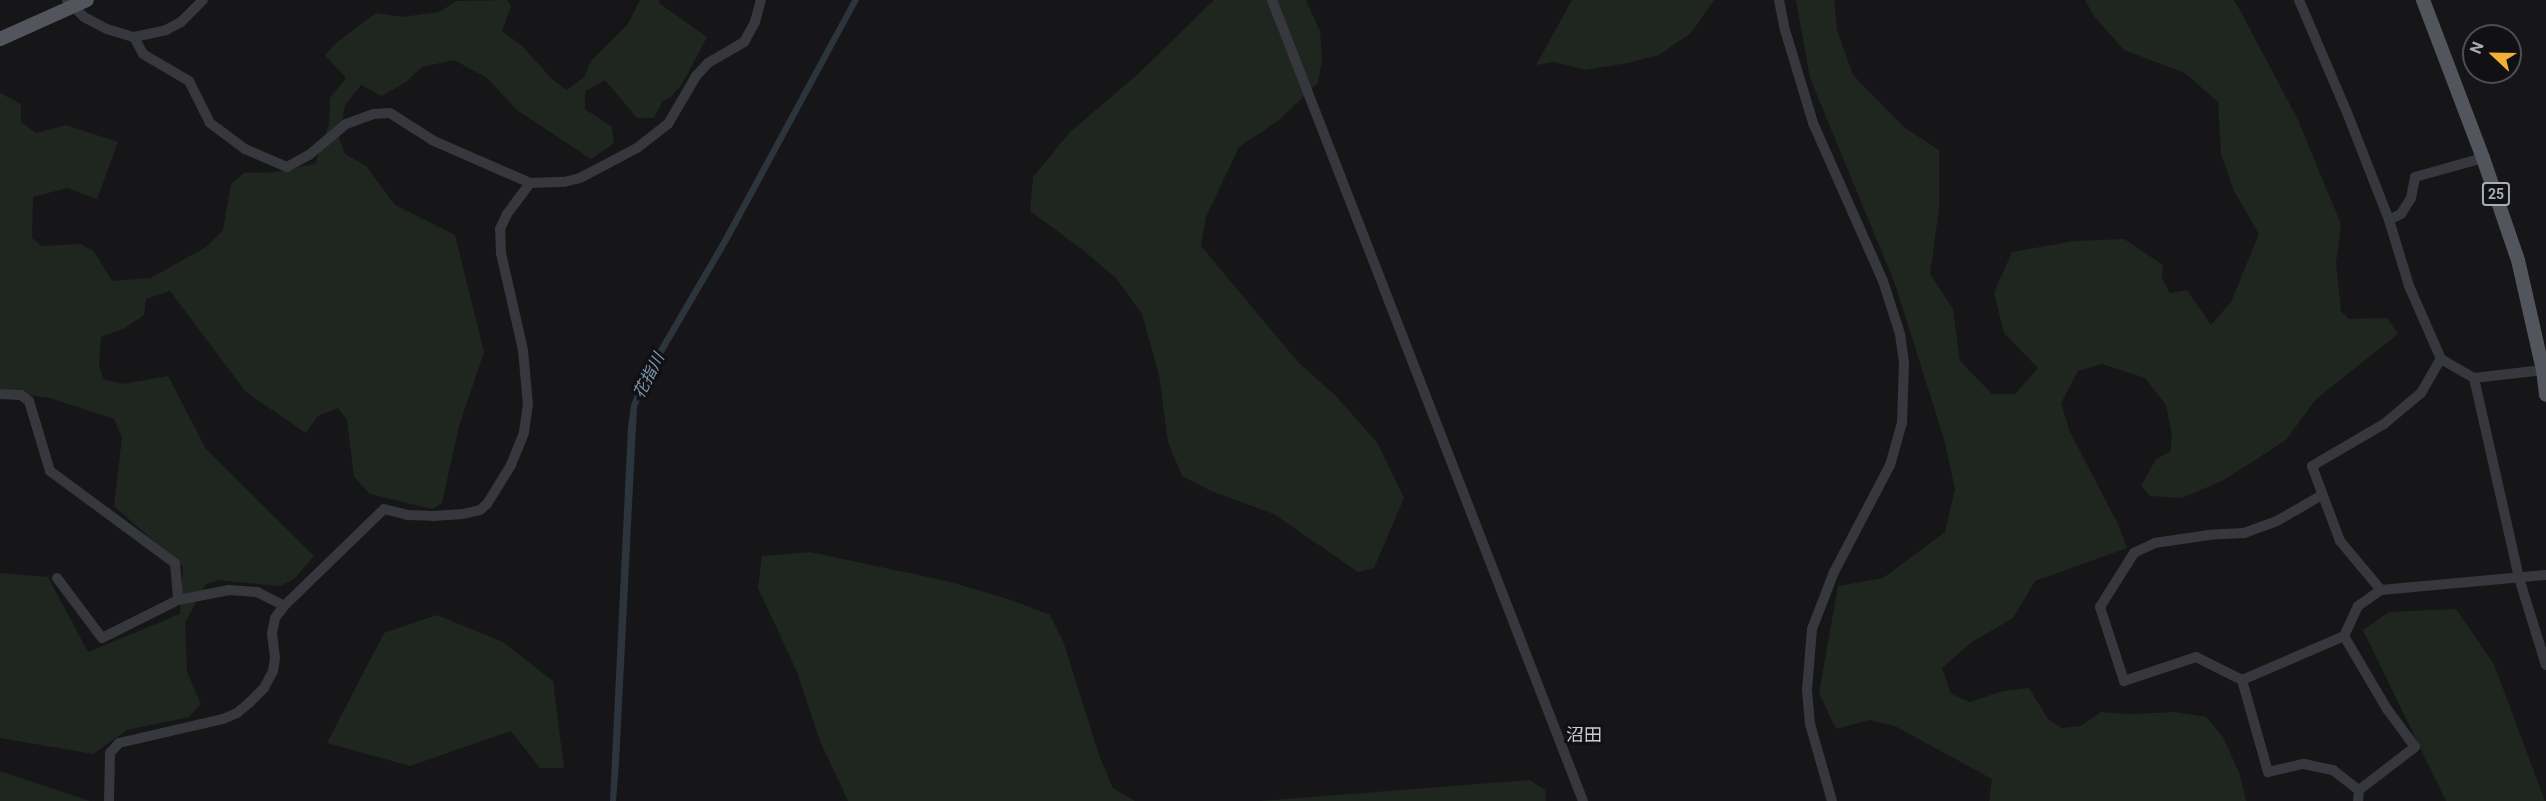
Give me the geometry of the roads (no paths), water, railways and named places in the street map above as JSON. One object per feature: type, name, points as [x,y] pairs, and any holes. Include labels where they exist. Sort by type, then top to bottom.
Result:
[{"type":"main road","name":"25","points":[[2423,0],[2483,158],[2518,260],[2543,370],[2546,395]]},
{"type":"main road","points":[[0,39],[76,2]]},
{"type":"street","points":[[76,2],[84,17],[107,29],[134,38],[152,35],[174,26],[203,0]]},
{"type":"street","points":[[134,38],[143,54],[189,81],[210,123],[245,149],[287,167],[309,155],[346,124],[374,114],[390,113],[434,141],[530,183],[564,182],[580,178],[657,134],[668,124],[696,76],[708,63],[744,42],[755,22],[761,0]]},
{"type":"street","points":[[1272,0],[1583,801]]},
{"type":"street","points":[[1779,0],[1785,30],[1813,123],[1893,307],[1904,363],[1902,423],[1890,465],[1834,572],[1812,629],[1807,690],[1810,724],[1833,801]]},
{"type":"street","points":[[2299,0],[2346,110],[2389,220],[2409,286],[2441,359],[2474,378],[2543,370]]},
{"type":"street","points":[[2389,220],[2401,214],[2411,198],[2415,177],[2483,158]]},
{"type":"street","points":[[109,801],[110,753],[119,743],[223,719],[237,713],[264,688],[273,671],[272,634],[276,618],[284,606],[384,509],[408,515],[433,516],[480,510],[487,504],[511,465],[524,432],[528,405],[523,350],[501,254],[500,229],[507,214],[530,183]]},
{"type":"street","points":[[2380,590],[2340,541],[2312,466],[2384,423],[2421,393],[2441,359]]},
{"type":"street","points":[[2474,378],[2519,578],[2546,665]]},
{"type":"street","points":[[0,394],[21,395],[29,401],[50,471],[175,563],[178,600]]},
{"type":"street","points":[[2322,495],[2277,521],[2244,533],[2209,534],[2155,543],[2134,553],[2100,607],[2124,681],[2196,657],[2242,680],[2268,772],[2304,764],[2333,770],[2358,795],[2415,747],[2387,709],[2344,636]]},
{"type":"street","points":[[2242,680],[2344,636],[2358,606],[2380,590],[2546,575]]},
{"type":"street","points":[[57,578],[102,638],[178,600],[229,590],[257,592],[284,606]]},
{"type":"water","name":"花指川","points":[[852,0],[859,0],[729,241],[648,380],[637,407],[619,763],[616,801],[610,801],[628,427],[631,405],[642,377],[722,240]]},
{"type":"district","name":"沼田","points":[[1584,735]]}]
